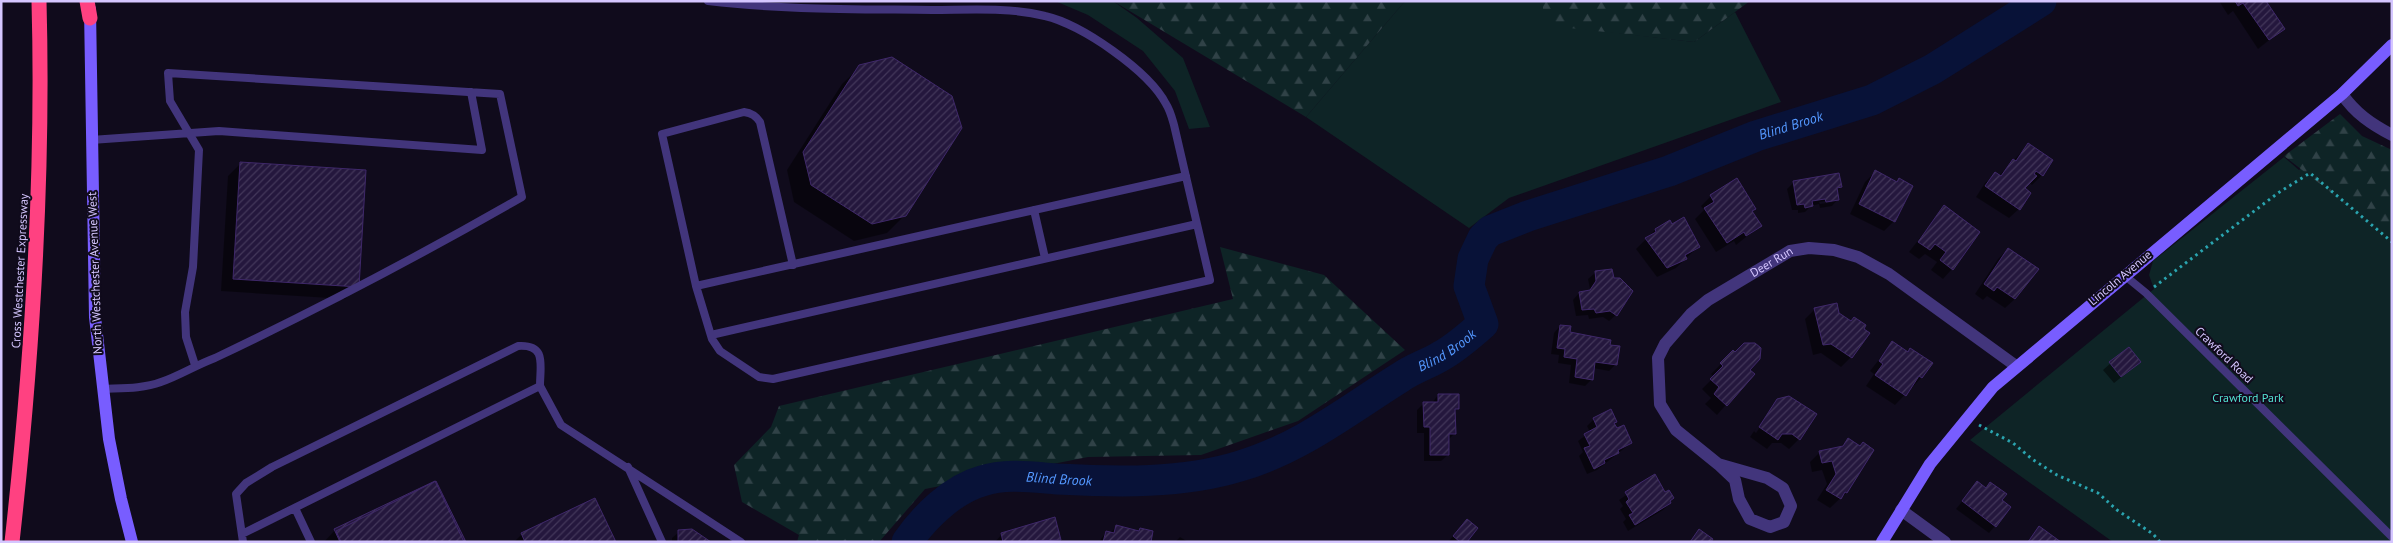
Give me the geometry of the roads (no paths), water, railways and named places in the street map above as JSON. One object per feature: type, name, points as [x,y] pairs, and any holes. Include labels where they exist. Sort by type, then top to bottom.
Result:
[{"type":"highway","name":"Cross Westchester Expressway","points":[[12,542],[29,372],[37,256],[40,146],[39,1]]},
{"type":"highway","points":[[88,1],[90,18]]},
{"type":"street","name":"North Westchester Avenue West","points":[[90,18],[95,317],[102,389],[121,499],[132,542]]},
{"type":"street","name":"Lincoln Avenue","points":[[1882,542],[1930,464],[1955,430],[1993,386],[2342,94],[2392,45]]},
{"type":"street","points":[[2342,94],[2351,107],[2373,125],[2392,134]]},
{"type":"street","name":"Deer Run","points":[[1718,464],[1767,478],[1783,488],[1791,506],[1784,522],[1770,527],[1750,519],[1739,499],[1735,480],[1676,430],[1660,404],[1658,358],[1671,337],[1691,314],[1708,300],[1790,251],[1809,248],[1834,250],[1858,257],[1889,274],[2016,366]]},
{"type":"street","points":[[1901,510],[1945,542]]},
{"type":"lane","points":[[708,1],[738,5],[844,9],[1001,10],[1044,15],[1068,23],[1094,37],[1152,85],[1166,103],[1174,125],[1210,280],[773,379],[759,377],[720,351],[711,335],[696,286],[662,134],[744,112],[751,113],[760,122],[792,265]]},
{"type":"lane","points":[[102,389],[146,386],[162,382],[194,365],[215,358],[341,297],[434,248],[522,197],[500,94],[168,73],[167,88],[170,101],[191,133],[199,150],[193,267],[185,312],[186,337],[194,365]]},
{"type":"lane","points":[[91,140],[219,131],[482,150],[471,92]]},
{"type":"lane","points":[[696,286],[1186,176]]},
{"type":"lane","points":[[1034,210],[1045,258]]},
{"type":"lane","points":[[711,335],[1197,224]]},
{"type":"lane","name":"Crawford Road","points":[[2124,275],[2146,294],[2392,538]]},
{"type":"lane","points":[[540,386],[295,508],[243,538],[236,494],[246,483],[272,467],[420,393],[518,346],[528,346],[538,350],[541,356],[540,386],[561,425],[742,542]]},
{"type":"lane","points":[[628,467],[662,542]]},
{"type":"lane","points":[[295,508],[311,542]]},
{"type":"waterway","name":"Blind Brook","points":[[907,542],[940,505],[960,490],[982,481],[1000,477],[1019,476],[1103,481],[1172,479],[1218,472],[1240,466],[1304,439],[1406,374],[1447,353],[1483,324],[1469,286],[1473,259],[1483,238],[1490,231],[1528,216],[1669,171],[1756,136],[1872,100],[1933,69],[2041,1]]},
{"type":"park label","name":"Crawford Park","points":[[2248,398]]}]
